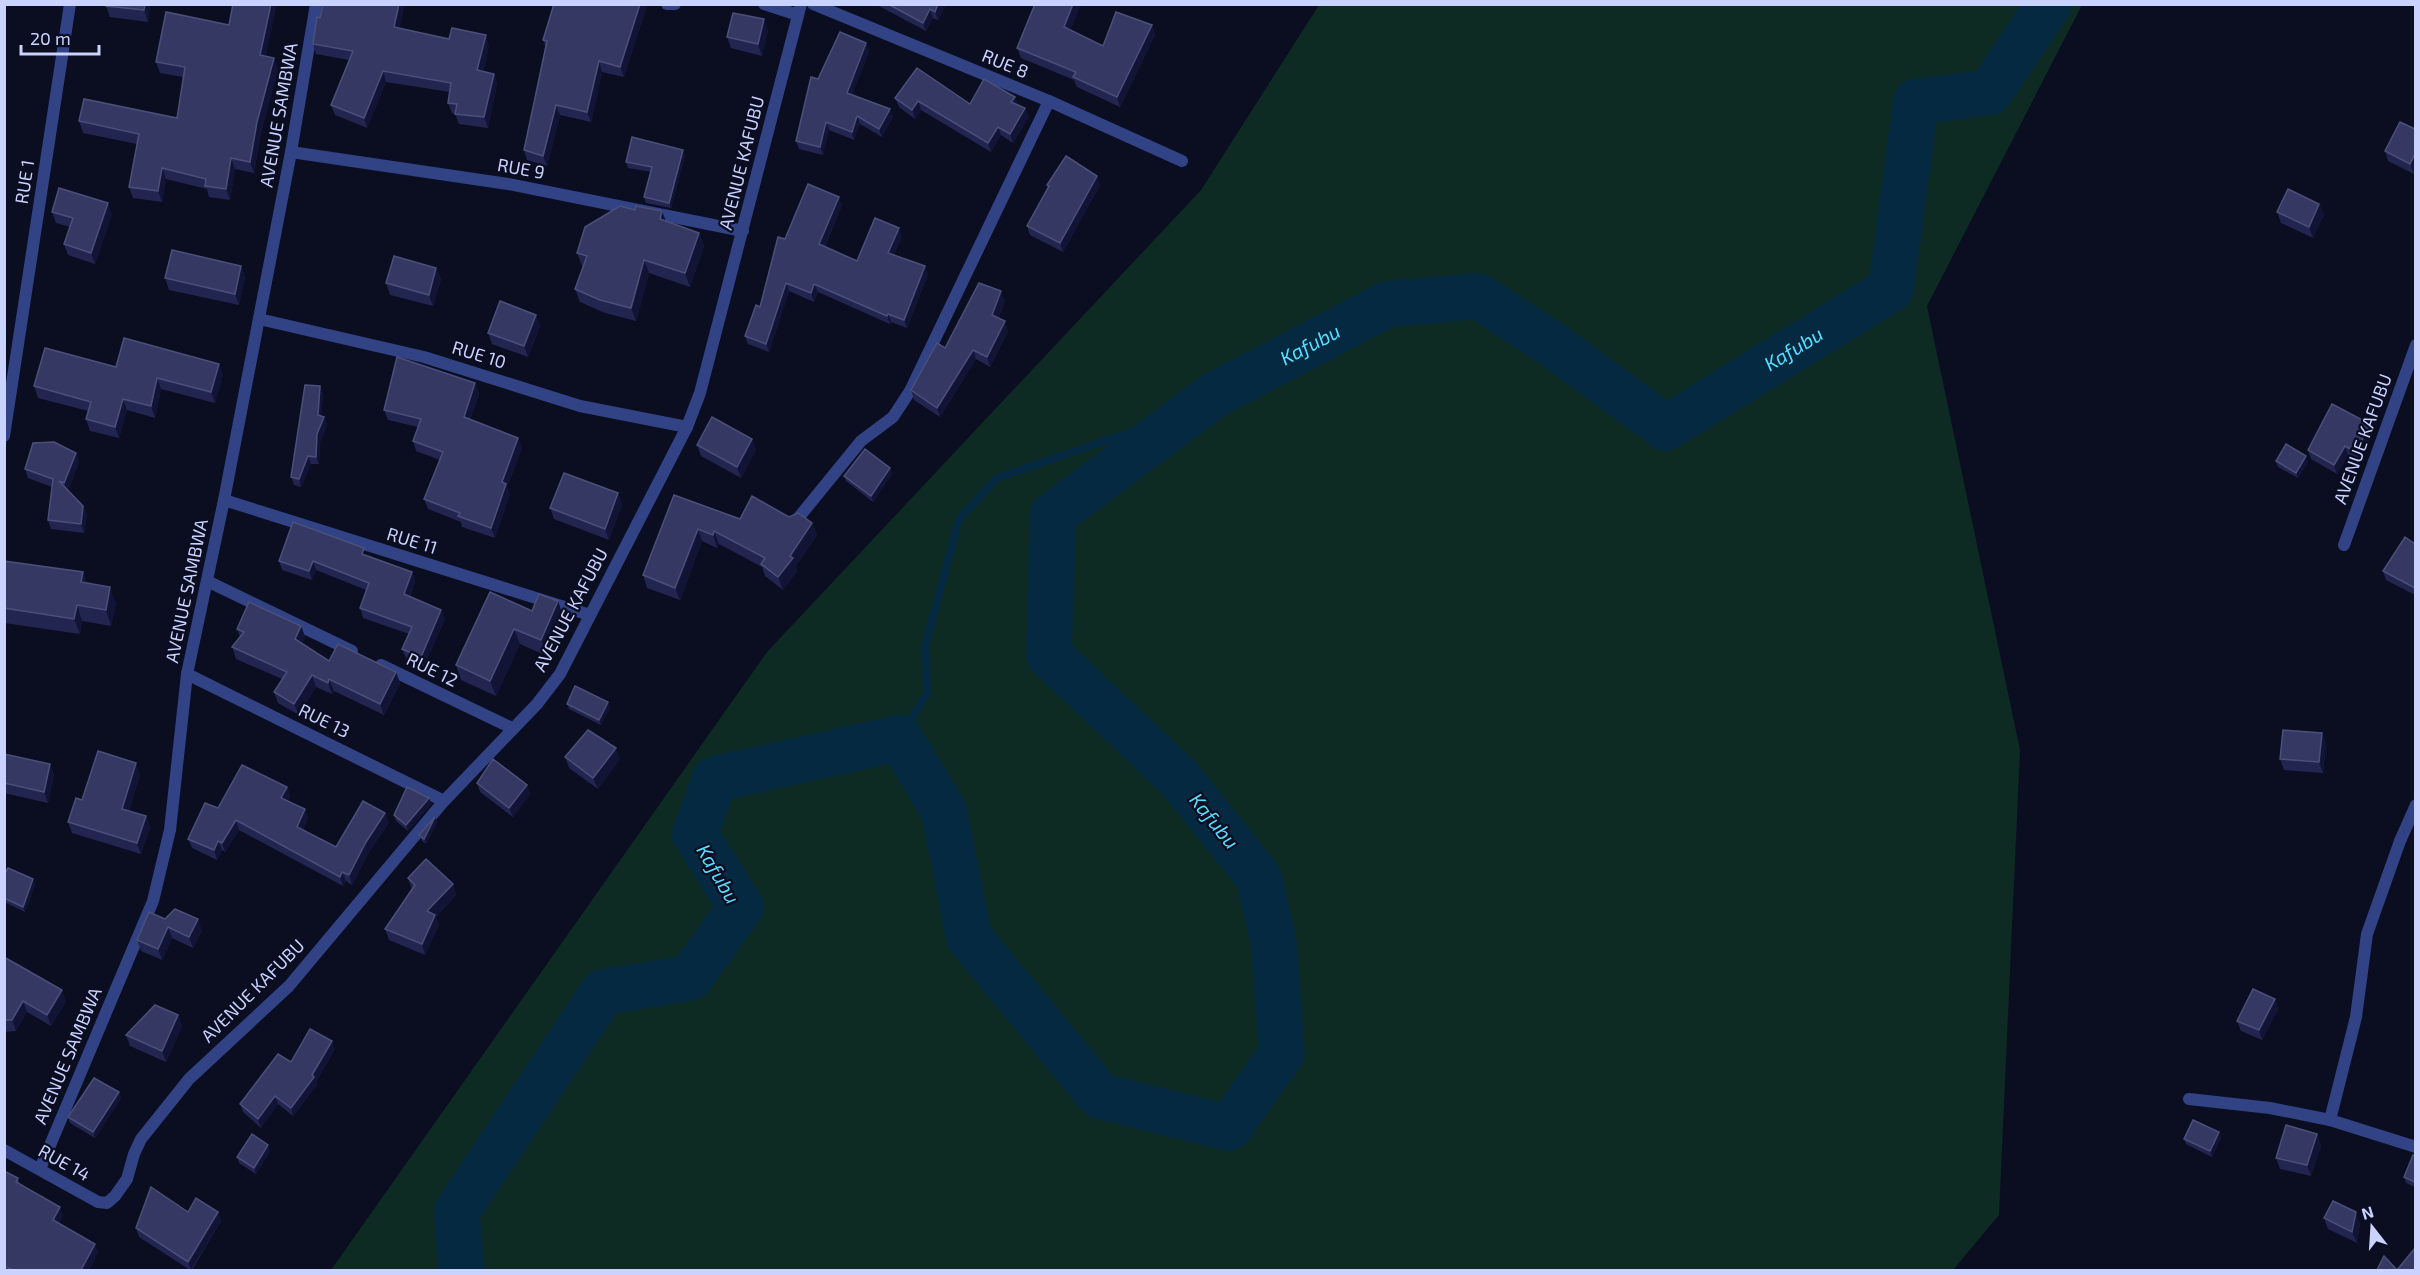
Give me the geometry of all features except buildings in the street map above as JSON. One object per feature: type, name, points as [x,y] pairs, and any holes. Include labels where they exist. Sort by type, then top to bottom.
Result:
[{"type":"street","name":"RUE 1","points":[[4,436],[70,4]]},
{"type":"street","name":"AVENUE SAMBWA","points":[[40,1168],[153,901],[170,830],[187,674],[259,319],[316,4]]},
{"type":"street","points":[[667,4],[675,4]]},
{"type":"street","points":[[764,4],[800,10]]},
{"type":"street","name":"RUE 8","points":[[813,4],[1049,101],[1106,129],[1182,161]]},
{"type":"street","name":"AVENUE KAFUBU","points":[[107,1203],[115,1197],[127,1179],[141,1139],[189,1079],[289,986],[444,801],[537,704],[561,674],[687,427],[700,393],[800,10]]},
{"type":"street","points":[[795,522],[861,441],[892,417],[910,391],[1049,101]]},
{"type":"street","name":"RUE 9","points":[[291,152],[508,184],[743,231]]},
{"type":"street","name":"RUE 10","points":[[259,319],[424,357],[580,406],[687,427]]},
{"type":"street","name":"AVENUE KAFUBU","points":[[2343,545],[2415,345]]},
{"type":"street","name":"RUE 11","points":[[224,500],[590,615]]},
{"type":"street","name":"RUE 12","points":[[207,581],[512,728]]},
{"type":"street","name":"RUE 13","points":[[187,674],[444,801]]},
{"type":"street","points":[[2330,1120],[2356,1017],[2367,934],[2415,805]]},
{"type":"street","points":[[2189,1099],[2271,1108],[2330,1120],[2415,1147]]},
{"type":"street","name":"RUE 14","points":[[4,1150],[98,1202],[107,1203]]},
{"type":"green space","points":[[1319,5],[2082,5],[1927,306],[2020,750],[1999,1215],[1953,1270],[331,1270],[767,652],[1201,190]]},
{"type":"waterway","name":"Kafubu","points":[[461,1270],[457,1211],[603,992],[690,978],[741,907],[695,834],[715,779],[900,738],[944,811],[969,937],[1100,1096],[1229,1128],[1282,1053],[1274,944],[1259,878],[1179,778],[1049,655],[1053,515],[1216,394],[1388,304],[1478,296],[1553,345],[1666,428],[1891,289],[1916,102],[1990,92],[2049,4]]},
{"type":"waterway","points":[[900,738],[927,693],[925,646],[959,519],[997,478],[1195,410]]}]
